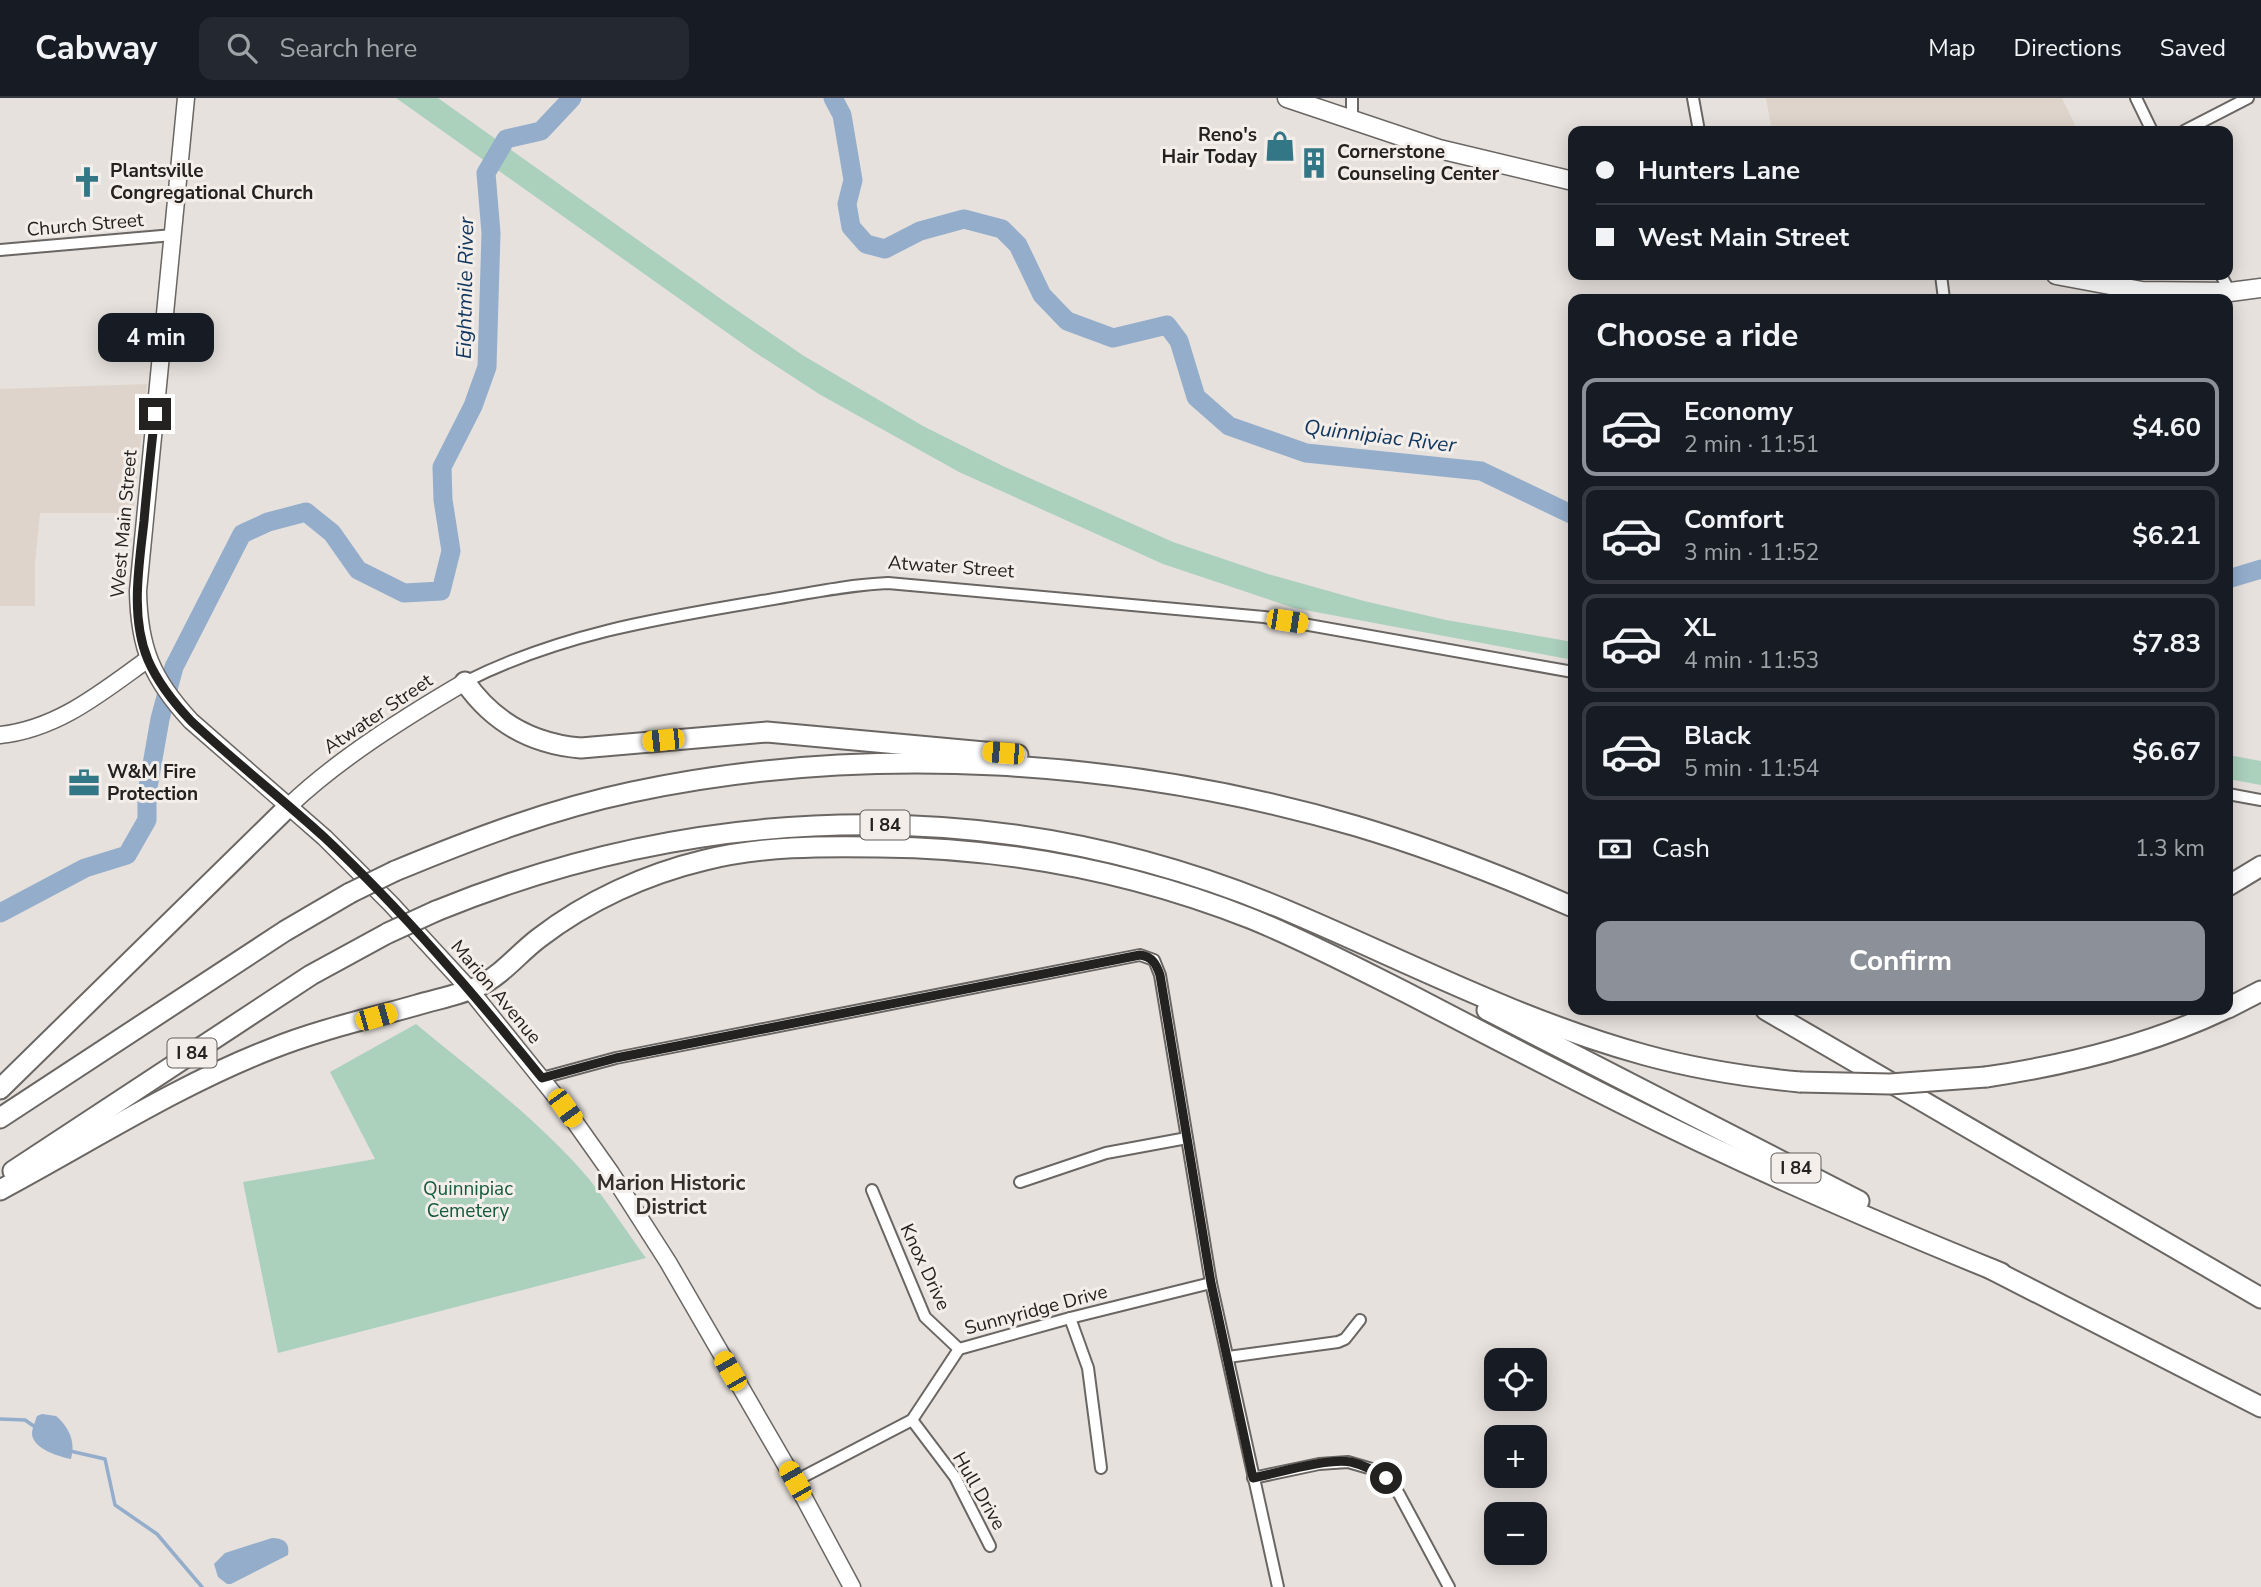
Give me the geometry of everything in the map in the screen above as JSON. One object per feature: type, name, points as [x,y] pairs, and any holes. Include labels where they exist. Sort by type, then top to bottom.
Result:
[{"type":"highway","points":[[1287,98],[1439,149],[1568,180]]},
{"type":"highway","points":[[2083,280],[2142,291],[2230,292],[2261,288]]},
{"type":"highway","points":[[465,682],[483,704],[512,727],[527,735],[562,746],[594,747],[742,733],[793,734],[1083,762],[1184,786]]},
{"type":"highway","name":"I 84","points":[[0,1118],[273,939],[350,893],[395,871],[499,831],[591,802],[673,784],[778,770],[894,764],[987,765],[1068,771],[1184,786],[1298,811],[1410,843],[1520,883],[1568,905]]},
{"type":"highway","points":[[0,1089],[289,806]]},
{"type":"highway","name":"I 84","points":[[0,1179],[302,981],[388,933],[492,890],[568,866],[680,840],[757,829],[888,825],[991,832],[1055,841],[1170,868],[1218,884],[1330,930],[2261,1407]]},
{"type":"highway","points":[[1410,843],[1505,867],[1568,891]]},
{"type":"highway","points":[[0,1190],[196,1083],[250,1057],[303,1038],[470,990],[492,979],[542,936],[587,907],[646,879],[706,860],[758,850],[912,847],[986,853],[1062,865],[1138,882],[1187,896],[1288,934],[1629,1107],[1882,1224],[2001,1273]]},
{"type":"highway","points":[[2233,883],[2261,866]]},
{"type":"highway","points":[[1330,930],[1518,1011],[1612,1045],[1643,1055],[1707,1069],[1800,1082],[1890,1084],[1986,1077],[2048,1067],[2160,1035],[2211,1015]]},
{"type":"highway","points":[[2233,1005],[2261,991]]},
{"type":"highway","points":[[1775,1015],[2261,1298]]},
{"type":"highway","points":[[2035,1166],[2261,1283]]},
{"type":"main road","name":"West Main Street","points":[[148,659],[141,637],[138,590],[186,98]]},
{"type":"main road","name":"Marion Avenue","points":[[148,659],[173,701],[208,737],[357,869],[470,990],[542,1078],[631,1202],[668,1262],[795,1481],[852,1587]]},
{"type":"main road","points":[[0,735],[23,732],[58,720],[148,659]]},
{"type":"main road","name":"Atwater Street","points":[[289,806],[320,779],[414,713],[465,682]]},
{"type":"street","points":[[1352,98],[1352,121]]},
{"type":"street","points":[[1693,98],[1698,126]]},
{"type":"street","points":[[2136,98],[2150,126]]},
{"type":"street","points":[[2194,126],[2248,98]]},
{"type":"street","name":"Church Street","points":[[0,250],[173,235]]},
{"type":"street","points":[[2224,280],[2230,292]]},
{"type":"street","name":"Atwater Street","points":[[465,682],[535,652],[615,627],[855,586],[888,583],[1264,617],[1568,671]]},
{"type":"street","points":[[2233,795],[2261,800]]},
{"type":"street","points":[[542,1078],[616,1058],[1140,955],[1154,960],[1160,975],[1211,1283],[1278,1587]]},
{"type":"street","points":[[1020,1182],[1106,1153],[1187,1138]]},
{"type":"street","name":"Knox Drive","points":[[873,1191],[925,1317],[959,1349]]},
{"type":"street","name":"Sunnyridge Drive","points":[[795,1481],[912,1420],[959,1349],[1211,1283]]},
{"type":"street","points":[[1070,1318],[1088,1368],[1101,1468]]},
{"type":"street","points":[[1228,1357],[1338,1342],[1345,1339],[1360,1320]]},
{"type":"street","name":"Hull Drive","points":[[912,1420],[955,1477],[989,1546]]},
{"type":"street","points":[[1253,1478],[1329,1463],[1348,1462],[1372,1469],[1386,1478],[1399,1494],[1449,1587]]},
{"type":"shaded area","points":[[1766,98],[2062,98],[2076,126],[1771,126]]},
{"type":"shaded area","points":[[147,384],[133,513],[40,513],[35,563],[35,606],[0,606],[0,389]]},
{"type":"green space","points":[[396,98],[438,98],[804,356],[923,426],[1005,467],[1173,542],[1268,574],[1364,601],[1446,620],[1568,641],[1568,659],[1294,608],[1163,564],[959,472],[819,394],[753,351]]},
{"type":"green space","points":[[2233,756],[2261,761],[2261,785],[2233,780]]},
{"type":"green space","name":"Quinnipiac Cemetery","points":[[416,1024],[506,1098],[570,1157],[646,1258],[278,1353],[243,1182],[375,1159],[330,1072]]},
{"type":"water","points":[[37,1416],[56,1416],[65,1425],[72,1441],[71,1459],[37,1444],[32,1434]]},
{"type":"water","points":[[272,1538],[285,1542],[288,1555],[231,1584],[218,1577],[214,1564],[225,1553]]},
{"type":"waterway","name":"Eightmile River","points":[[0,913],[85,868],[127,855],[147,820],[147,793],[160,719],[174,667],[242,534],[268,522],[306,512],[332,533],[358,570],[404,593],[441,591],[451,551],[443,500],[442,467],[473,406],[487,367],[491,233],[486,173],[506,139],[541,131],[572,98]]},
{"type":"waterway","name":"Quinnipiac River","points":[[833,98],[842,115],[853,180],[847,204],[851,227],[866,244],[885,249],[920,231],[964,219],[1002,229],[1018,245],[1042,295],[1067,321],[1113,338],[1167,325],[1179,341],[1196,397],[1229,426],[1306,453],[1481,471],[1568,513]]},
{"type":"waterway","name":"Quinnipiac River","points":[[2233,577],[2261,569]]},
{"type":"waterway","points":[[0,1419],[25,1420],[38,1429]]},
{"type":"waterway","points":[[70,1451],[105,1459],[115,1505],[157,1534],[202,1587]]},
{"type":"place","name":"Reno's Hair Today","points":[[1280,146]]},
{"type":"place","name":"Cornerstone Counseling Center","points":[[1314,163]]},
{"type":"place","name":"Plantsville Congregational Church","points":[[87,182]]},
{"type":"place","name":"W&M Fire Protection","points":[[84,783]]},
{"type":"district","name":"Marion Historic District","points":[[671,1195]]},
{"type":"route","points":[[155,414],[141,553],[138,616],[148,659],[161,682],[174,703],[191,721],[325,838],[391,904],[470,990],[542,1078],[616,1058],[1140,955],[1147,956],[1154,960],[1160,975],[1211,1283],[1253,1478],[1319,1464],[1348,1462],[1372,1469],[1386,1478]]}]
